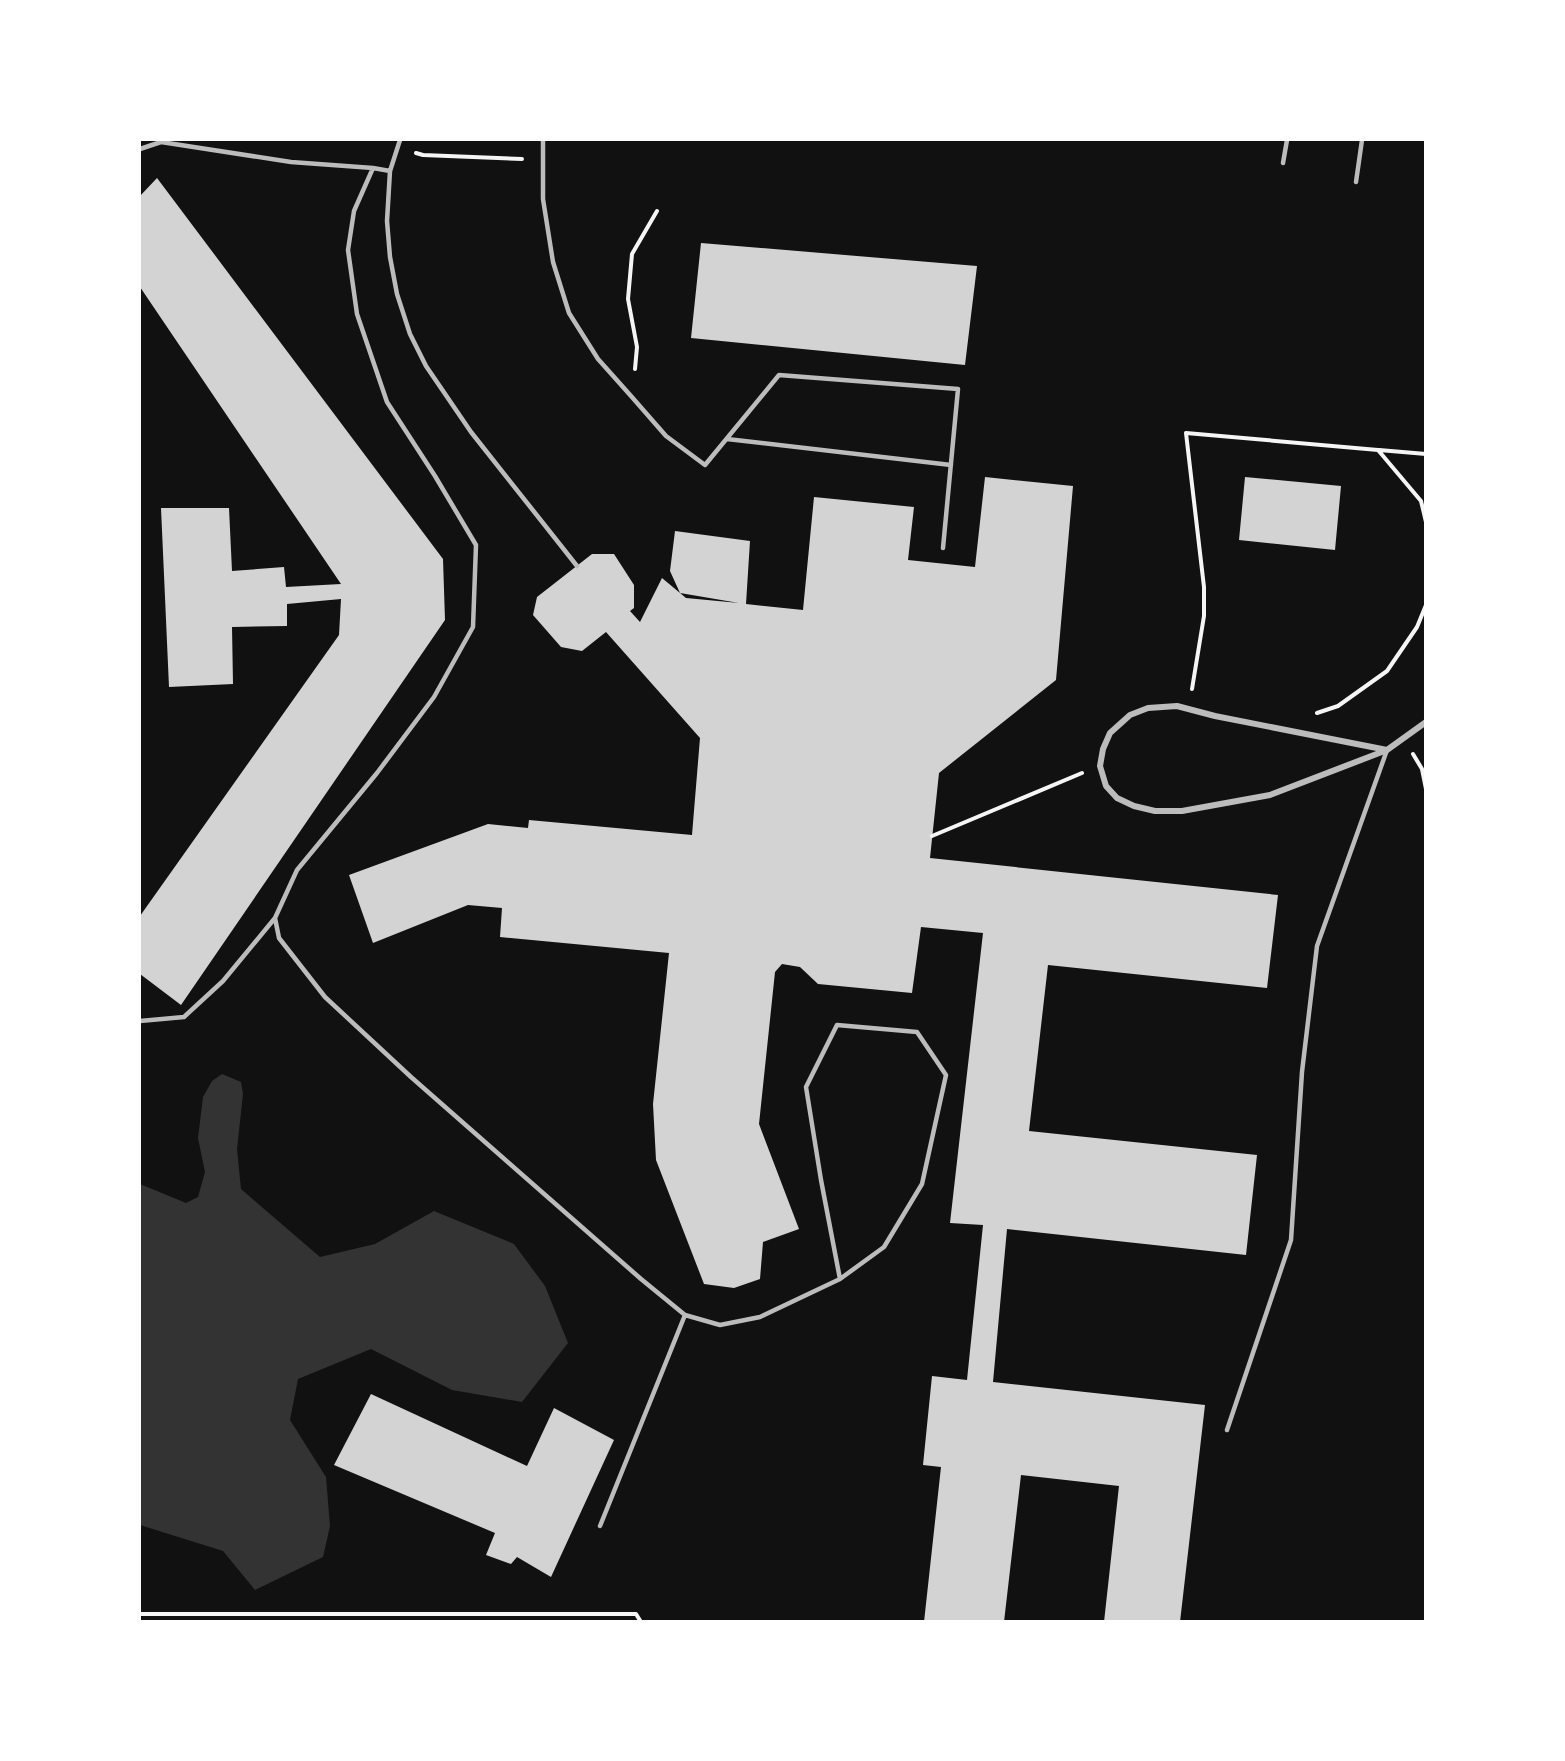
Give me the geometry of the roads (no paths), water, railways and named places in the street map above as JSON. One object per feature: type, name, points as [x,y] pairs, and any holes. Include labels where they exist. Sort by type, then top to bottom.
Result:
[{"type":"street","points":[[1387,750],[1177,706],[1148,708],[1130,715],[1110,733],[1103,749],[1100,766],[1106,786],[1117,798],[1134,806],[1155,811],[1182,811],[1270,795],[1387,750],[1425,722]]},
{"type":"lane","points":[[400,140],[390,171],[387,221],[390,257],[397,294],[410,334],[426,366],[471,432],[577,566]]},
{"type":"lane","points":[[543,140],[543,199],[553,262],[569,313],[598,359],[666,436],[705,465],[779,375],[958,389],[943,548]]},
{"type":"lane","points":[[1283,163],[1287,140]]},
{"type":"lane","points":[[1356,182],[1362,140]]},
{"type":"lane","points":[[140,149],[161,142],[291,162],[390,171]]},
{"type":"lane","points":[[140,1021],[184,1017],[224,981],[275,918],[297,870],[377,773],[434,697],[473,627],[476,545],[387,402],[357,315],[348,250],[354,211],[373,168]]},
{"type":"lane","points":[[727,439],[951,465]]},
{"type":"lane","points":[[1227,1430],[1291,1240],[1302,1072],[1317,946],[1387,750]]},
{"type":"lane","points":[[275,918],[279,938],[325,997],[411,1077],[685,1315],[720,1325],[760,1317],[840,1279],[884,1247],[921,1184],[946,1075],[917,1032],[837,1025],[806,1087],[840,1279]]},
{"type":"lane","points":[[600,1526],[685,1315]]}]
